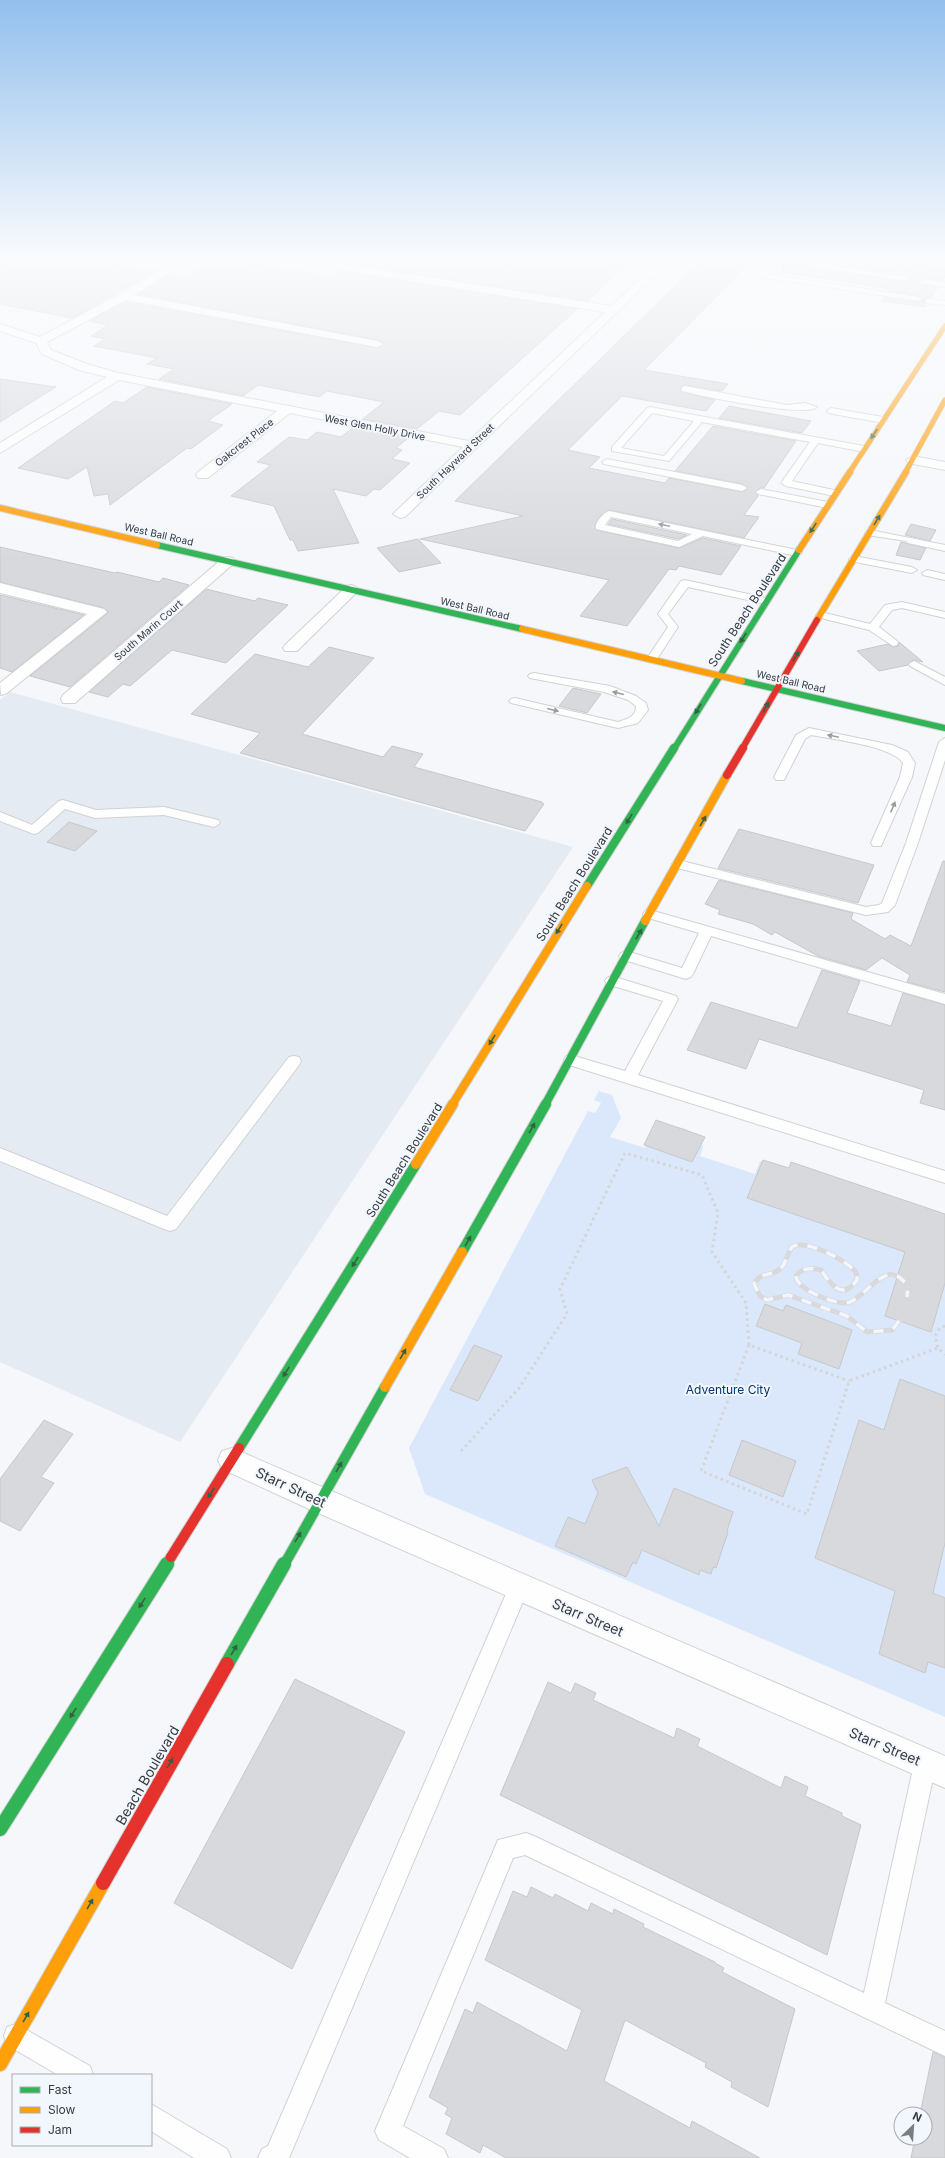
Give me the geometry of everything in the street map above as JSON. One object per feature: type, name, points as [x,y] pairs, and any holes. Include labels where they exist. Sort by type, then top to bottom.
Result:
[{"type":"main road","name":"South Beach Boulevard","points":[[232,1460],[559,930],[766,601],[923,360]]},
{"type":"main road","points":[[319,1500],[571,1060],[612,981],[776,689],[913,460],[945,400]]},
{"type":"main road","name":"West Ball Road","points":[[0,508],[945,728]]},
{"type":"main road","points":[[0,1829],[232,1460]]},
{"type":"main road","name":"Beach Boulevard","points":[[0,2064],[319,1500]]},
{"type":"street","name":"West Glen Holly Drive","points":[[68,360],[83,367],[117,376],[472,445]]},
{"type":"street","name":"South Hayward Street","points":[[400,514],[560,360]]},
{"type":"street","points":[[0,449],[117,376]]},
{"type":"street","name":"Oakcrest Place","points":[[203,475],[286,410]]},
{"type":"street","points":[[913,460],[945,466]]},
{"type":"street","name":"South Marin Court","points":[[69,699],[228,561]]},
{"type":"street","points":[[0,588],[99,612],[0,690]]},
{"type":"street","points":[[291,648],[351,590]]},
{"type":"street","name":"Starr Street","points":[[232,1460],[519,1588],[935,1768]]},
{"type":"lane","points":[[685,389],[787,408],[805,406],[813,407]]},
{"type":"lane","points":[[700,419],[666,459],[615,449],[650,410],[700,419],[816,440],[864,449]]},
{"type":"lane","points":[[831,410],[883,420]]},
{"type":"lane","points":[[816,440],[786,483],[835,493]]},
{"type":"lane","points":[[607,462],[742,488]]},
{"type":"lane","points":[[761,492],[828,505]]},
{"type":"lane","points":[[703,533],[679,544],[599,527],[609,514],[703,533],[797,553]]},
{"type":"lane","points":[[870,533],[945,548]]},
{"type":"lane","points":[[854,558],[912,570]]},
{"type":"lane","points":[[927,573],[945,577]]},
{"type":"lane","points":[[651,660],[673,627],[663,614],[685,583],[766,601]]},
{"type":"lane","points":[[873,628],[889,606],[902,605],[945,616]]},
{"type":"lane","points":[[821,615],[873,628],[893,643]]},
{"type":"lane","points":[[914,664],[945,682]]},
{"type":"lane","points":[[515,701],[618,725],[634,721],[642,710],[642,704],[629,695],[576,682],[534,676]]},
{"type":"lane","points":[[780,777],[800,737],[809,731],[888,748],[904,755],[909,763],[906,777],[877,843]]},
{"type":"lane","points":[[678,864],[866,911],[883,909],[888,905],[912,843],[945,742]]},
{"type":"lane","points":[[0,816],[34,830],[63,804],[95,814],[164,811],[214,822]]},
{"type":"lane","points":[[650,914],[945,999]]},
{"type":"lane","points":[[626,956],[686,974],[707,931]]},
{"type":"lane","points":[[612,981],[671,999],[629,1078]]},
{"type":"lane","points":[[571,1060],[945,1177]]},
{"type":"lane","points":[[0,1154],[170,1224],[294,1061]]},
{"type":"lane","points":[[271,2158],[277,2156],[519,1588]]},
{"type":"lane","points":[[872,2010],[935,1768]]},
{"type":"lane","points":[[435,2158],[388,2131],[506,1848],[526,1844],[945,2044]]},
{"type":"lane","points":[[16,2036],[78,2074]]},
{"type":"lane","points":[[152,2118],[218,2158]]},
{"type":"path","points":[[461,1451],[519,1388],[567,1314],[560,1289],[625,1153],[702,1176],[718,1213],[712,1252],[719,1265],[732,1280],[746,1303],[749,1345],[701,1471],[807,1514],[849,1381]]},
{"type":"path","points":[[945,1326],[940,1328],[935,1336],[938,1348],[945,1355]]},
{"type":"path","points":[[749,1345],[849,1381],[938,1348]]},
{"type":"shaded area","points":[[10,692],[573,847],[180,1442],[0,1362],[0,700]]},
{"type":"green space","name":"Adventure City","points":[[599,1091],[612,1095],[621,1118],[610,1137],[645,1148],[653,1132],[667,1126],[684,1128],[697,1136],[703,1147],[700,1156],[755,1174],[760,1161],[945,1214],[945,1717],[425,1494],[409,1448],[588,1111],[595,1113],[601,1103],[594,1100]]},
{"type":"building","points":[[154,360],[521,360],[460,415],[439,411],[417,429],[363,419],[384,402],[327,391],[319,397],[258,385],[243,396],[159,379],[174,369],[147,364]]},
{"type":"building","points":[[600,360],[654,360],[644,370],[728,384],[722,391],[685,385],[681,386],[682,392],[715,400],[706,411],[622,396],[568,450],[600,457],[589,468],[665,483],[669,478],[742,492],[748,489],[742,484],[675,471],[713,426],[796,441],[764,488],[760,488],[755,492],[758,496],[744,515],[759,517],[744,538],[609,510],[601,515],[595,524],[596,530],[679,548],[703,538],[741,546],[721,575],[679,566],[676,570],[669,569],[627,626],[580,616],[609,580],[420,539],[523,516],[455,501]]},
{"type":"building","points":[[0,379],[56,387],[0,422]]},
{"type":"building","points":[[147,387],[232,404],[208,421],[223,425],[191,449],[187,448],[110,505],[108,494],[94,496],[87,467],[68,479],[18,468],[115,401],[123,403]]},
{"type":"building","points":[[729,406],[811,421],[802,433],[719,418]]},
{"type":"building","points":[[354,427],[408,438],[396,448],[402,450],[392,459],[410,463],[380,490],[374,489],[366,496],[333,489],[359,543],[298,551],[293,540],[290,540],[274,506],[231,496],[271,465],[257,462],[289,437],[307,440],[317,432],[341,437]]},
{"type":"building","points":[[612,519],[687,535],[678,539],[608,524]]},
{"type":"building","points":[[911,524],[936,530],[930,541],[905,535]]},
{"type":"building","points":[[418,539],[441,563],[399,572],[377,548]]},
{"type":"building","points":[[901,542],[926,548],[920,560],[896,555]]},
{"type":"building","points":[[0,547],[159,582],[163,578],[189,585],[70,687],[30,676],[108,613],[108,611],[104,608],[0,582]]},
{"type":"building","points":[[206,589],[255,601],[258,598],[288,605],[226,663],[172,650],[130,686],[123,684],[108,697],[89,692]]},
{"type":"building","points":[[0,595],[84,615],[12,672],[0,668]]},
{"type":"building","points":[[899,642],[923,662],[913,660],[908,665],[879,671],[857,651],[888,644],[893,647],[898,646]]},
{"type":"building","points":[[329,647],[374,658],[302,734],[383,757],[392,746],[423,754],[414,767],[542,802],[544,804],[525,831],[240,753],[260,733],[191,714],[255,654],[308,667]]},
{"type":"building","points":[[573,688],[601,694],[587,713],[559,706]]},
{"type":"building","points":[[69,822],[97,831],[75,851],[47,842]]},
{"type":"building","points":[[739,829],[874,865],[858,903],[718,868]]},
{"type":"building","points":[[943,861],[945,861],[945,992],[907,982],[910,975],[882,958],[866,970],[818,956],[775,932],[772,935],[753,924],[718,914],[720,910],[705,904],[719,880],[853,913],[851,919],[885,939],[890,935],[911,946]]},
{"type":"building","points":[[822,970],[860,981],[847,1013],[891,1026],[903,993],[945,1005],[945,1110],[920,1103],[924,1090],[759,1039],[746,1069],[687,1050],[711,1002],[797,1028]]},
{"type":"building","points":[[656,1120],[705,1137],[692,1162],[644,1145]]},
{"type":"building","points":[[763,1160],[789,1168],[791,1162],[945,1214],[945,1283],[931,1332],[885,1316],[905,1252],[747,1198]]},
{"type":"building","points":[[765,1304],[783,1311],[786,1305],[852,1330],[839,1369],[798,1354],[802,1343],[756,1326]]},
{"type":"building","points":[[474,1345],[502,1356],[478,1401],[450,1390]]},
{"type":"building","points":[[900,1379],[945,1396],[945,1543],[933,1593],[945,1598],[945,1668],[928,1662],[925,1673],[879,1654],[895,1591],[815,1558],[859,1420],[884,1430]]},
{"type":"building","points":[[44,1420],[73,1434],[41,1477],[54,1483],[20,1531],[0,1521],[0,1479]]},
{"type":"building","points":[[742,1440],[796,1461],[783,1497],[729,1475]]},
{"type":"building","points":[[627,1467],[659,1526],[674,1488],[733,1512],[716,1568],[713,1567],[711,1574],[700,1570],[699,1575],[642,1550],[636,1564],[633,1562],[626,1577],[555,1546],[568,1517],[585,1524],[598,1493],[592,1480]]},
{"type":"building","points":[[295,1679],[405,1732],[292,1969],[174,1903]]},
{"type":"building","points":[[548,1682],[571,1693],[575,1683],[596,1693],[593,1700],[674,1738],[677,1728],[700,1739],[697,1746],[781,1788],[785,1776],[808,1787],[805,1796],[842,1813],[842,1816],[861,1825],[827,1955],[500,1795]]},
{"type":"building","points":[[531,1887],[553,1898],[555,1894],[588,1911],[591,1903],[613,1914],[614,1909],[644,1924],[643,1927],[715,1962],[724,1968],[722,1972],[795,2009],[768,2107],[731,2087],[732,2082],[705,2067],[706,2063],[625,2020],[604,2081],[690,2128],[692,2121],[760,2158],[506,2158],[483,2145],[480,2153],[446,2134],[452,2118],[445,2114],[448,2108],[429,2097],[465,2009],[473,2013],[477,2002],[567,2051],[582,2010],[485,1960],[513,1891],[527,1897]]},
{"type":"building","points":[[933,2052],[945,2057],[945,2158],[911,2158],[913,2146],[933,2146],[933,2106],[922,2106]]},
{"type":"railway","points":[[899,1321],[892,1330],[867,1332],[847,1316],[788,1295],[767,1300],[760,1296],[754,1284],[756,1280],[762,1276],[779,1270],[785,1262],[792,1247],[806,1245],[843,1261],[855,1271],[857,1277],[857,1280],[852,1286],[846,1290],[841,1290],[832,1285],[821,1270],[811,1269],[801,1271],[796,1276],[798,1281],[810,1292],[829,1300],[845,1303],[850,1302],[856,1299],[880,1279],[891,1274],[899,1277],[908,1285],[907,1297]]},
{"type":"traffic: fast","points":[[157,545],[522,629]]},
{"type":"traffic: fast","points":[[587,886],[799,550]]},
{"type":"traffic: fast","points":[[742,681],[945,728]]},
{"type":"traffic: fast","points":[[462,1252],[571,1060],[605,992],[645,921]]},
{"type":"traffic: fast","points":[[239,1448],[416,1164]]},
{"type":"traffic: fast","points":[[227,1664],[385,1387]]},
{"type":"traffic: fast","points":[[0,1829],[171,1557]]},
{"type":"traffic: slow","points":[[799,550],[923,360]]},
{"type":"traffic: slow","points":[[817,620],[913,460],[945,400]]},
{"type":"traffic: slow","points":[[0,508],[157,545]]},
{"type":"traffic: slow","points":[[522,629],[742,681]]},
{"type":"traffic: slow","points":[[645,921],[727,775]]},
{"type":"traffic: slow","points":[[416,1164],[587,886]]},
{"type":"traffic: slow","points":[[385,1387],[462,1252]]},
{"type":"traffic: slow","points":[[0,2064],[103,1883]]},
{"type":"traffic: jam","points":[[727,775],[817,620]]},
{"type":"traffic: jam","points":[[171,1557],[239,1448]]},
{"type":"traffic: jam","points":[[103,1883],[227,1664]]}]
